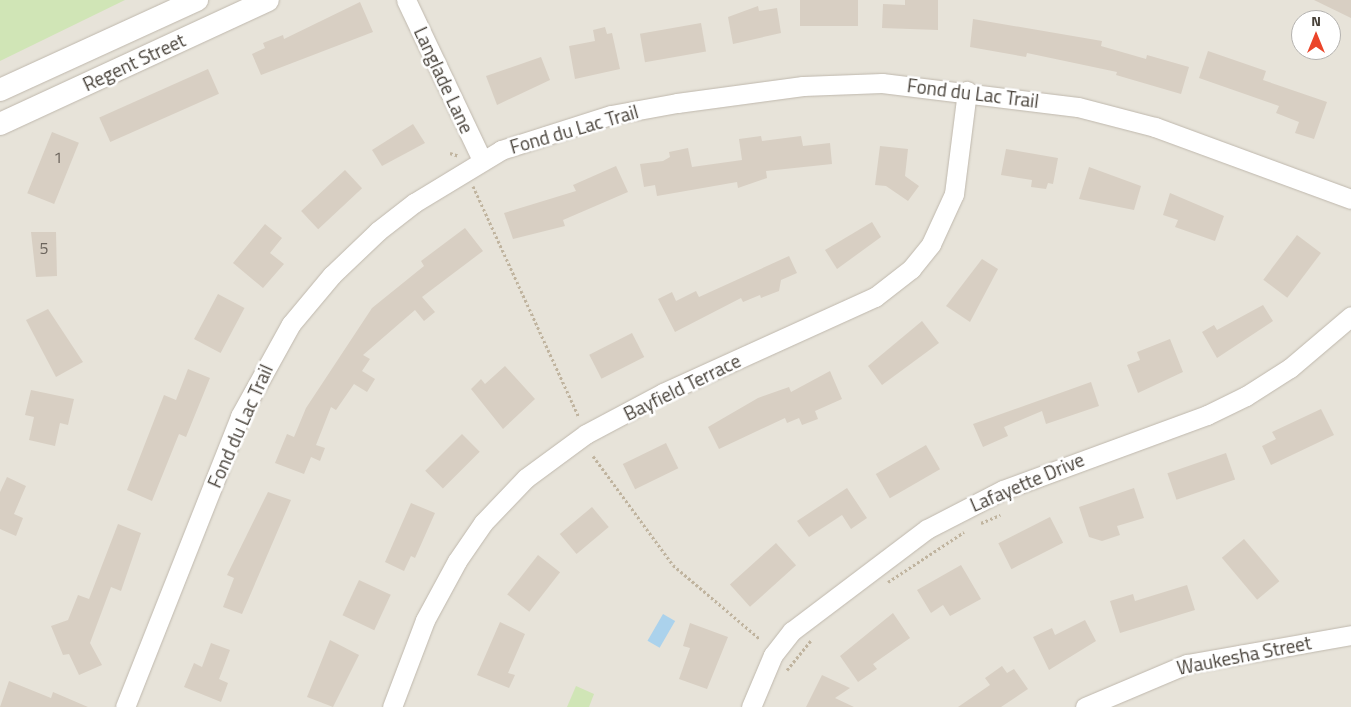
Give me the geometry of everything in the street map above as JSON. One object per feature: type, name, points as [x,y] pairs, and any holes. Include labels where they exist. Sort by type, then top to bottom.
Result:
[{"type":"street","name":"Regent Street","points":[[0,90],[198,0]]},
{"type":"street","name":"Regent Street","points":[[0,124],[268,0]]},
{"type":"street","name":"Langlade Lane","points":[[406,0],[482,160]]},
{"type":"street","name":"Fond du Lac Trail","points":[[125,707],[240,416],[291,324],[332,274],[378,230],[482,160],[611,115],[743,93],[882,83],[966,91],[1078,107],[1156,127],[1351,199]]},
{"type":"street","name":"Bayfield Terrace","points":[[392,707],[426,620],[457,561],[483,523],[526,478],[586,434],[663,394],[875,297],[911,269],[931,244],[954,194],[966,91]]},
{"type":"street","name":"Lafayette Drive","points":[[751,707],[773,655],[792,631],[927,530],[1027,480],[1207,415],[1246,396],[1290,368],[1351,316]]},
{"type":"street","name":"Waukesha Street","points":[[1085,707],[1186,664],[1351,635]]},
{"type":"path","points":[[475,190],[579,417]]},
{"type":"path","points":[[593,456],[672,565],[760,639]]},
{"type":"path","points":[[976,525],[1000,515]]},
{"type":"path","points":[[880,588],[968,529]]},
{"type":"path","points":[[782,679],[818,635]]},
{"type":"shaded area","points":[[0,0],[1351,0],[1351,707],[0,707]]},
{"type":"green space","points":[[0,0],[125,0],[0,61]]},
{"type":"green space","points":[[576,686],[594,694],[589,707],[567,707]]},
{"type":"water","points":[[663,614],[675,621],[660,648],[648,641]]},
{"type":"building","points":[[800,0],[858,0],[858,26],[800,26]]},
{"type":"building","points":[[905,0],[938,0],[938,30],[882,28],[883,4],[905,5]]},
{"type":"building","points":[[1314,0],[1351,0],[1351,18],[1341,13],[1341,10],[1335,10]]},
{"type":"building","points":[[360,2],[373,32],[261,75],[252,54],[265,48],[263,43],[283,35],[284,39]]},
{"type":"building","points":[[758,6],[759,11],[777,8],[781,33],[733,44],[728,17]]},
{"type":"building","points":[[973,19],[1102,41],[1101,46],[1146,59],[1147,55],[1189,67],[1181,94],[1116,75],[1117,72],[1027,53],[1026,57],[970,47]]},
{"type":"building","points":[[701,23],[706,52],[645,62],[640,34]]},
{"type":"building","points":[[605,27],[607,34],[612,33],[620,69],[575,79],[569,46],[595,41],[593,30]]},
{"type":"building","points":[[1208,51],[1266,71],[1263,80],[1327,102],[1314,139],[1295,133],[1299,122],[1276,113],[1279,106],[1199,78]]},
{"type":"building","points":[[541,57],[550,80],[497,105],[486,76]]},
{"type":"building","points":[[208,69],[219,94],[110,142],[99,117]]},
{"type":"building","points":[[413,124],[425,143],[382,166],[372,150]]},
{"type":"building","points":[[52,132],[79,143],[54,204],[27,193]]},
{"type":"building","points":[[761,136],[762,141],[801,136],[803,146],[830,143],[832,164],[766,171],[767,178],[738,188],[737,182],[657,196],[655,185],[644,187],[640,164],[663,161],[670,157],[669,152],[688,148],[692,167],[742,160],[739,139]]},
{"type":"building","points":[[880,146],[908,149],[905,176],[919,186],[908,201],[886,186],[875,185]]},
{"type":"building","points":[[1006,149],[1058,158],[1053,184],[1048,183],[1046,189],[1031,187],[1032,180],[1001,175]]},
{"type":"building","points":[[616,166],[628,192],[563,220],[565,226],[513,239],[504,213],[576,191],[573,185]]},
{"type":"building","points":[[1089,167],[1141,186],[1134,210],[1079,199]]},
{"type":"building","points":[[345,170],[362,188],[318,229],[301,211]]},
{"type":"building","points":[[1170,193],[1224,216],[1215,241],[1175,227],[1178,220],[1163,215]]},
{"type":"building","points":[[872,222],[881,237],[837,269],[825,250]]},
{"type":"building","points":[[265,224],[282,238],[270,253],[284,264],[263,288],[233,263]]},
{"type":"building","points":[[465,228],[483,251],[422,297],[435,312],[424,321],[415,310],[363,355],[370,359],[362,371],[375,379],[367,392],[354,384],[336,410],[331,407],[316,445],[325,448],[320,461],[311,457],[304,474],[275,463],[287,434],[294,437],[306,408],[372,308],[424,266],[421,261]]},
{"type":"building","points":[[31,232],[56,232],[57,276],[36,277]]},
{"type":"building","points":[[1297,235],[1321,253],[1287,298],[1263,280]]},
{"type":"building","points":[[789,256],[797,273],[781,280],[779,291],[761,298],[760,295],[743,302],[741,298],[675,332],[658,299],[672,292],[676,301],[696,291],[699,297]]},
{"type":"building","points":[[982,259],[998,269],[970,322],[946,306]]},
{"type":"building","points":[[218,294],[244,308],[221,353],[194,339]]},
{"type":"building","points":[[1263,305],[1273,321],[1217,358],[1202,332],[1214,325],[1217,330]]},
{"type":"building","points":[[48,309],[83,362],[56,377],[26,320]]},
{"type":"building","points":[[922,321],[939,343],[882,385],[868,366]]},
{"type":"building","points":[[632,333],[644,357],[601,379],[589,355]]},
{"type":"building","points":[[1170,339],[1183,372],[1138,393],[1127,365],[1140,360],[1137,352]]},
{"type":"building","points":[[505,366],[535,399],[503,429],[471,389],[481,379],[485,384]]},
{"type":"building","points":[[188,369],[210,378],[186,437],[179,434],[152,501],[127,490],[164,395],[176,400]]},
{"type":"building","points":[[830,371],[842,399],[815,411],[818,419],[802,425],[799,418],[787,423],[785,418],[719,449],[708,427],[758,398],[789,387],[791,392]]},
{"type":"building","points":[[1091,382],[1099,406],[1046,424],[1042,411],[1004,427],[1008,436],[983,447],[973,424]]},
{"type":"building","points":[[31,390],[74,399],[68,425],[60,423],[55,446],[29,440],[34,417],[25,415]]},
{"type":"building","points":[[1321,409],[1334,435],[1271,465],[1262,446],[1276,439],[1272,432]]},
{"type":"building","points":[[462,434],[480,452],[443,488],[425,471]]},
{"type":"building","points":[[666,443],[678,468],[635,489],[623,464]]},
{"type":"building","points":[[926,445],[940,469],[890,498],[876,474]]},
{"type":"building","points":[[1226,453],[1235,479],[1176,500],[1167,473]]},
{"type":"building","points":[[7,477],[26,486],[14,514],[23,518],[16,536],[0,529],[0,492]]},
{"type":"building","points":[[847,488],[867,518],[851,529],[842,515],[809,537],[797,521]]},
{"type":"building","points":[[1134,488],[1144,518],[1117,526],[1120,535],[1102,541],[1089,537],[1079,507]]},
{"type":"building","points":[[268,492],[291,500],[242,614],[223,607],[234,578],[227,575]]},
{"type":"building","points":[[411,503],[435,513],[415,558],[411,556],[404,571],[385,562]]},
{"type":"building","points":[[592,507],[609,527],[577,554],[560,534]]},
{"type":"building","points":[[1050,517],[1063,543],[1011,569],[998,543]]},
{"type":"building","points":[[118,524],[141,533],[121,591],[111,587],[90,643],[102,665],[79,675],[69,654],[63,655],[51,626],[68,620],[78,595],[89,599]]},
{"type":"building","points":[[1244,539],[1279,581],[1257,600],[1222,558]]},
{"type":"building","points":[[776,543],[796,565],[750,607],[730,584]]},
{"type":"building","points":[[538,555],[560,572],[529,612],[507,594]]},
{"type":"building","points":[[961,565],[981,599],[950,616],[943,605],[931,613],[917,590]]},
{"type":"building","points":[[359,580],[391,595],[374,630],[343,615]]},
{"type":"building","points":[[1187,585],[1195,610],[1120,633],[1110,601],[1133,594],[1135,601]]},
{"type":"building","points":[[893,613],[910,638],[873,664],[877,669],[858,682],[840,656]]},
{"type":"building","points":[[1085,620],[1096,641],[1049,670],[1033,637],[1052,628],[1055,635]]},
{"type":"building","points":[[500,622],[525,634],[508,673],[515,675],[509,688],[477,675]]},
{"type":"building","points":[[690,623],[728,637],[707,689],[679,679],[690,648],[683,646]]},
{"type":"building","points":[[330,640],[359,655],[333,707],[307,697]]},
{"type":"building","points":[[211,643],[230,650],[219,679],[228,683],[221,702],[184,687],[194,663],[202,667]]},
{"type":"building","points":[[1002,666],[1007,673],[1014,669],[1028,689],[1001,707],[958,707],[990,685],[985,678]]},
{"type":"building","points":[[822,675],[850,688],[835,698],[854,707],[806,707]]},
{"type":"building","points":[[9,681],[51,698],[53,692],[88,707],[0,707]]}]
